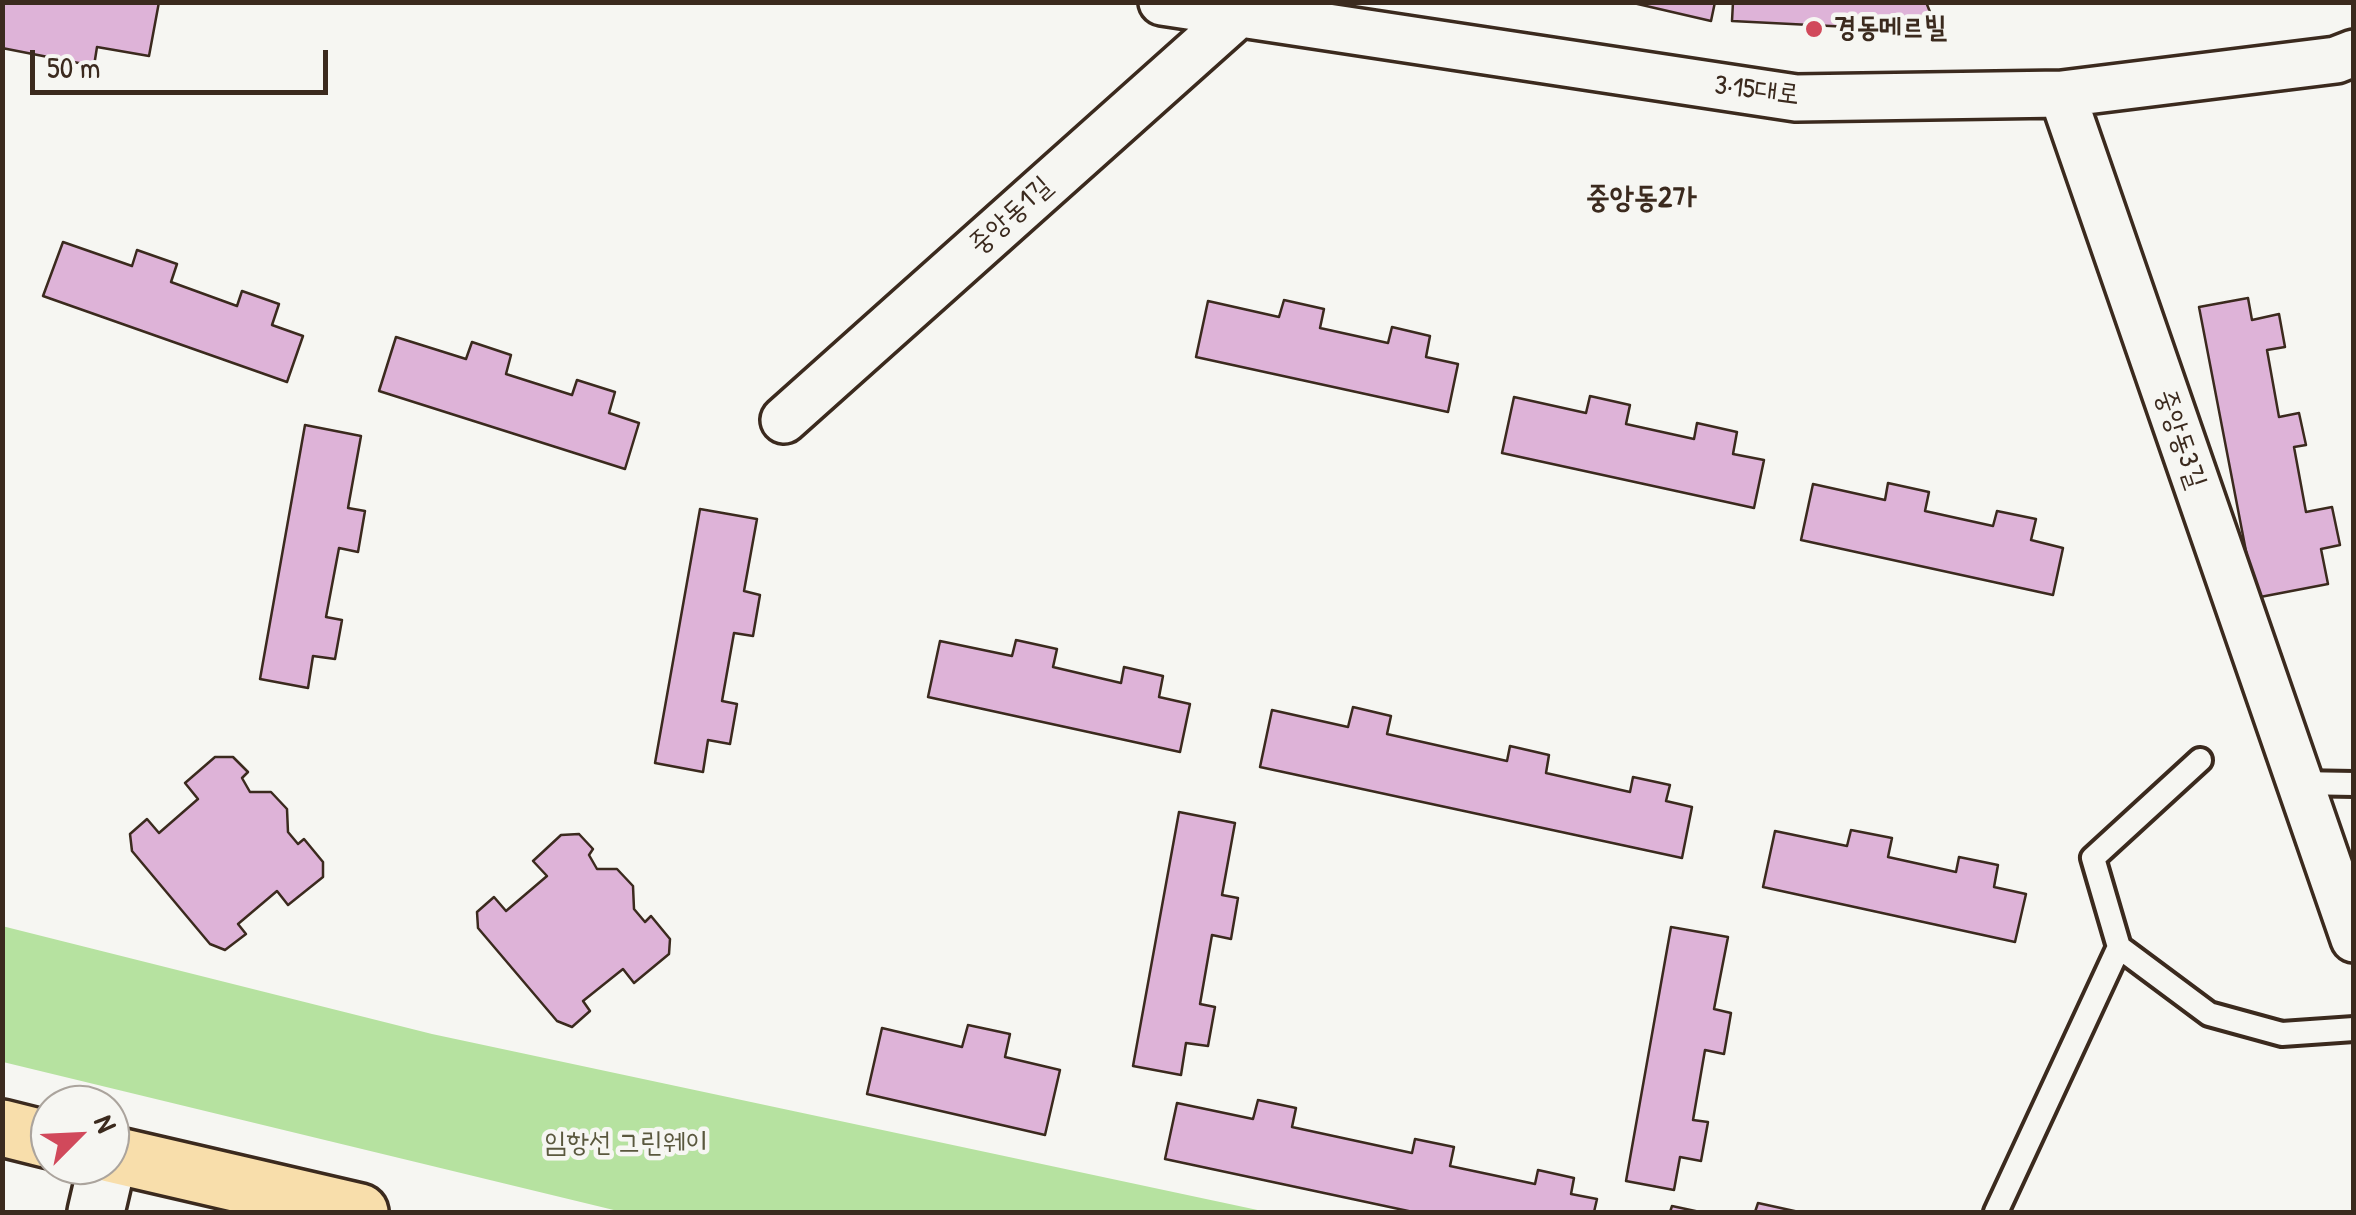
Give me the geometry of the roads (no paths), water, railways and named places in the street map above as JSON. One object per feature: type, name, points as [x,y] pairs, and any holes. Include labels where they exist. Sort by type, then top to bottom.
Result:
[{"type":"main road","points":[[2,1128],[30,1135]]},
{"type":"main road","points":[[130,1159],[360,1212]]},
{"type":"main road","points":[[96,1212],[102,1185]]},
{"type":"street","name":"3·15대로","points":[[1162,2],[1245,8],[1796,98],[2062,94],[2336,60],[2354,53]]},
{"type":"street","name":"중앙동1길","points":[[784,420],[1245,8]]},
{"type":"street","name":"중앙동3길","points":[[2062,94],[2354,939]]},
{"type":"lane","points":[[2200,760],[2093,858],[2119,947],[2209,1014],[2282,1034],[2354,1029]]},
{"type":"lane","points":[[2298,783],[2354,784]]},
{"type":"lane","points":[[1996,1212],[2119,947]]},
{"type":"place","name":"경동메르빌","points":[[1814,29]]},
{"type":"district","name":"중앙동2가","points":[[1641,199]]},
{"type":"park label","name":"임항선 그린웨이","points":[[626,1144]]}]
